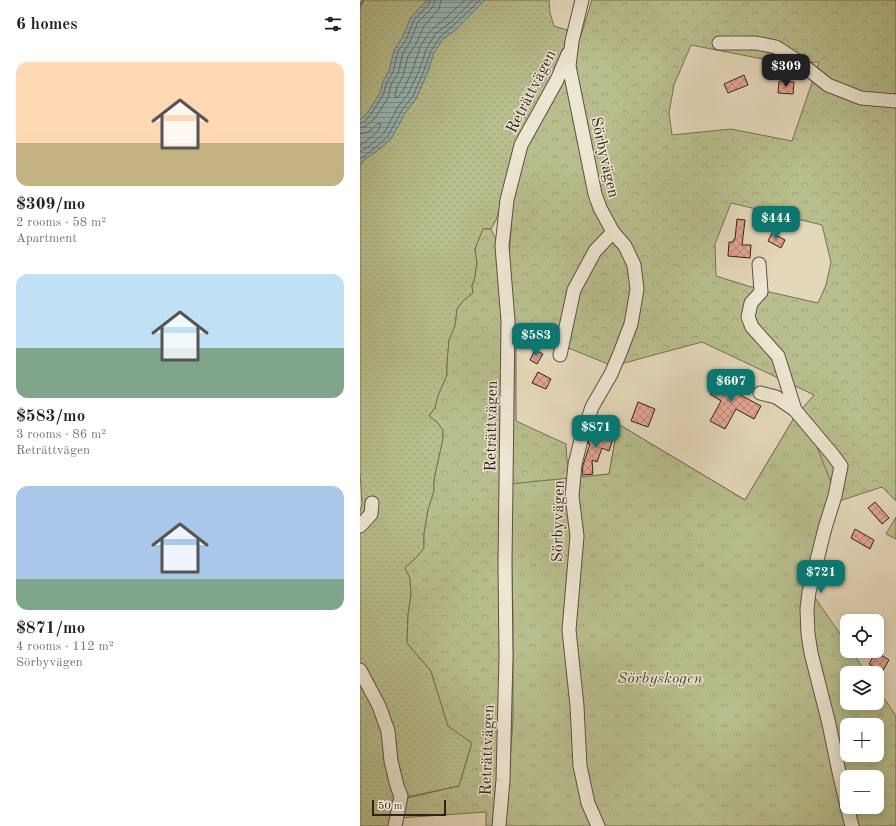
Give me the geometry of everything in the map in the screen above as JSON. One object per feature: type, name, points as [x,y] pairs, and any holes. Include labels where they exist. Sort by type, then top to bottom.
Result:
[{"type":"street","name":"Sörbyvägen","points":[[582,0],[572,41],[569,66],[591,177],[600,208],[613,232],[625,246],[634,265],[637,289],[631,324],[611,374],[592,407],[581,440],[575,464],[572,496],[577,536],[569,630],[577,706],[580,766],[588,803],[598,826]]},
{"type":"street","name":"Reträttvägen","points":[[499,826],[503,780],[506,657],[505,564],[508,321],[502,246],[507,200],[521,145],[557,80],[572,41]]},
{"type":"street","points":[[719,43],[756,43],[776,47],[799,62],[828,85],[861,98],[896,101]]},
{"type":"street","points":[[560,355],[574,290],[594,251],[613,232]]},
{"type":"street","points":[[759,264],[761,292],[751,304],[748,317],[752,327],[778,356],[795,410]]},
{"type":"street","points":[[760,393],[776,397],[795,410],[841,466],[809,592],[807,609],[808,634],[811,653],[829,724],[840,776]]},
{"type":"street","points":[[360,526],[371,514],[372,503]]},
{"type":"street","points":[[360,670],[379,706],[388,731],[391,761],[401,796],[396,826]]},
{"type":"street","points":[[849,814],[852,826]]},
{"type":"green space","points":[[362,0],[549,0],[550,13],[554,26],[570,31],[562,61],[508,170],[496,220],[491,229],[483,229],[475,249],[477,262],[472,286],[473,293],[463,301],[457,309],[455,326],[449,340],[447,375],[438,396],[435,408],[429,416],[437,422],[443,430],[443,439],[434,480],[434,491],[428,510],[424,534],[424,548],[405,568],[410,578],[411,595],[408,615],[407,643],[431,671],[448,726],[472,743],[459,786],[397,799],[392,826],[360,826],[360,511],[362,504],[360,472],[360,3]]},
{"type":"green space","name":"Sörbyskogen","points":[[592,0],[896,0],[896,501],[882,487],[830,504],[801,585],[840,704],[840,710],[842,710],[845,718],[840,718],[840,762],[879,762],[881,770],[840,770],[840,814],[884,814],[884,781],[896,826],[506,826],[509,261],[514,177],[525,145],[581,35]],"holes":[[[691,45],[788,64],[819,62],[792,141],[731,129],[672,135],[669,113],[674,85]],[[731,203],[822,225],[831,262],[826,285],[818,303],[761,290],[716,276],[715,244]],[[516,327],[613,366],[702,342],[814,395],[794,418],[745,500],[618,424],[609,474],[572,478],[567,461],[566,444],[516,421]]]},
{"type":"green space","points":[[483,229],[491,229],[496,240],[498,249],[502,308],[503,646],[495,826],[486,826],[486,812],[399,818],[403,799],[459,786],[472,743],[448,726],[431,671],[407,643],[408,615],[411,595],[410,578],[405,568],[424,548],[424,534],[428,510],[434,491],[434,480],[443,439],[443,430],[437,422],[429,416],[435,408],[438,396],[447,375],[449,340],[455,326],[457,309],[463,301],[473,293],[472,286],[477,262],[475,249]]},
{"type":"green space","points":[[794,418],[815,442],[834,490],[807,593],[816,599],[840,634],[840,658],[856,658],[862,666],[840,666],[840,710],[884,710],[884,698],[896,716],[896,826],[504,826],[513,719],[513,617],[510,484],[609,474],[618,424],[745,500]]},
{"type":"green space","points":[[896,517],[896,539],[886,534]]},
{"type":"water","points":[[427,0],[485,0],[457,29],[443,39],[434,53],[416,99],[406,112],[391,139],[364,160],[360,166],[360,120],[368,112],[380,93],[383,81],[389,71],[394,50],[402,38],[411,17]]},
{"type":"building","points":[[744,75],[748,85],[728,93],[724,84]]},
{"type":"building","points":[[779,81],[794,82],[793,94],[778,93]]},
{"type":"building","points":[[737,219],[745,220],[742,245],[751,245],[750,258],[728,256],[729,242],[733,242],[735,239]]},
{"type":"building","points":[[772,233],[785,240],[781,248],[768,241]]},
{"type":"building","points":[[535,350],[543,354],[537,364],[530,360]]},
{"type":"building","points":[[538,372],[551,379],[546,389],[532,383]]},
{"type":"building","points":[[721,374],[733,381],[729,389],[761,406],[754,419],[736,409],[725,429],[710,421],[721,401],[710,394]]},
{"type":"building","points":[[638,402],[655,409],[648,427],[631,421]]},
{"type":"building","points":[[593,429],[614,436],[609,451],[602,448],[597,462],[592,460],[593,474],[582,475],[583,465],[590,444],[588,444]]},
{"type":"building","points":[[875,502],[889,518],[882,524],[868,508]]},
{"type":"building","points":[[855,529],[874,540],[870,549],[851,538]]},
{"type":"building","points":[[884,657],[889,660],[884,669],[884,666],[872,666],[869,664],[872,658]]},
{"type":"waterway","points":[[360,6],[363,0]]}]
